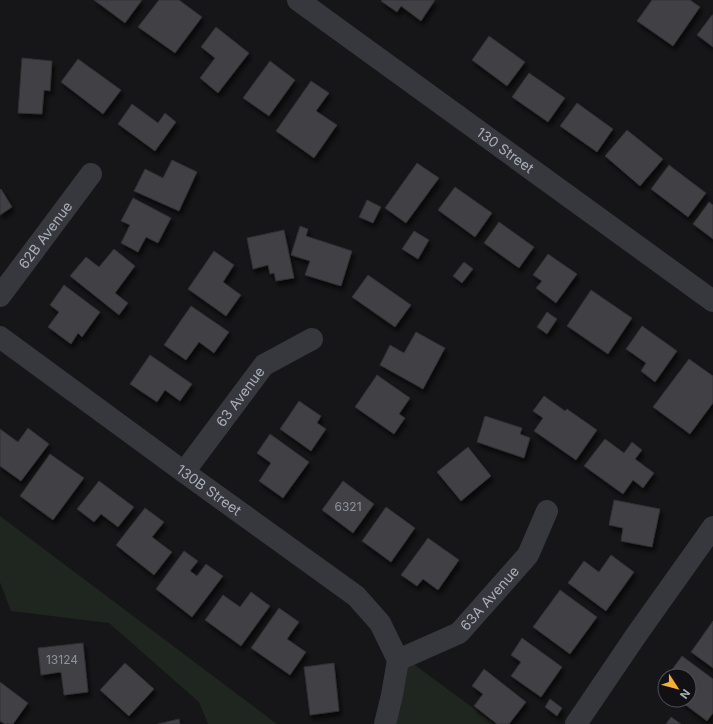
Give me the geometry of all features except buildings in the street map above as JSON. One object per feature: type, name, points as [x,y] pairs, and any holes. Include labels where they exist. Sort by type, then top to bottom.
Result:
[{"type":"street","name":"130 Street","points":[[298,0],[713,301]]},
{"type":"street","name":"62B Avenue","points":[[0,296],[91,174]]},
{"type":"street","name":"130B Street","points":[[0,338],[356,596],[380,622],[398,660]]},
{"type":"street","name":"63 Avenue","points":[[184,472],[264,365],[312,339]]},
{"type":"street","name":"63A Avenue","points":[[398,660],[459,632],[528,555],[548,511]]},
{"type":"street","points":[[576,724],[636,634],[713,527]]},
{"type":"street","points":[[385,724],[398,660]]},
{"type":"shaded area","points":[[0,516],[277,724],[208,724],[199,702],[109,623],[11,611],[0,582]]},
{"type":"shaded area","points":[[412,663],[495,724],[389,724],[403,668]]}]
